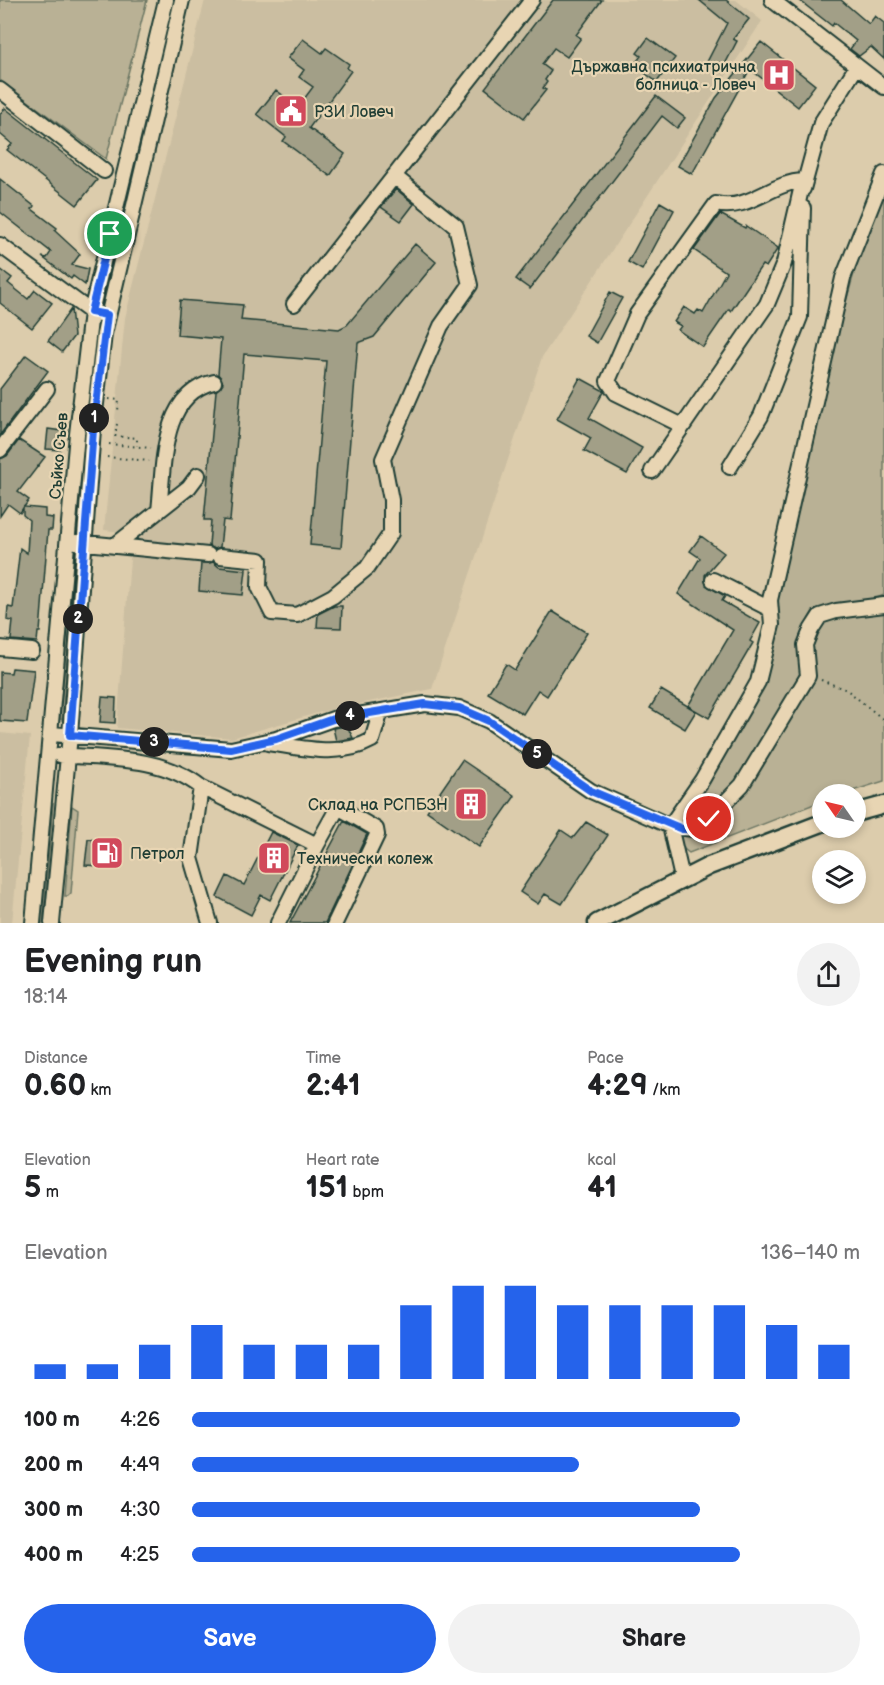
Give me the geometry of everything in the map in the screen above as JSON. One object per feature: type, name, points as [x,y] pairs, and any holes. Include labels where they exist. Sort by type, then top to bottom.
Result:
[{"type":"main road","points":[[866,810],[884,805]]},
{"type":"main road","points":[[597,923],[682,878],[763,843],[812,826]]},
{"type":"main road","points":[[611,923],[645,898]]},
{"type":"street","name":"Съйко Съев","points":[[33,923],[52,734],[67,542],[91,312],[166,0]]},
{"type":"street","name":"Съйко Съев","points":[[52,923],[70,735],[96,392],[107,315],[182,0]]},
{"type":"street","points":[[294,304],[532,0]]},
{"type":"street","points":[[772,0],[884,87]]},
{"type":"street","points":[[652,471],[766,304],[784,263],[803,181],[821,123],[857,66]]},
{"type":"street","points":[[0,90],[104,171]]},
{"type":"street","points":[[682,878],[670,826],[702,780],[758,682],[772,625],[770,609],[784,534],[843,278],[884,174]]},
{"type":"street","points":[[67,542],[260,560],[259,587],[272,614],[297,615],[333,596],[367,568],[391,533],[391,500],[383,459],[441,326],[470,285],[456,226],[394,176]]},
{"type":"street","points":[[683,426],[616,393],[608,381],[637,314],[716,204],[730,207],[790,182],[803,181]]},
{"type":"street","points":[[730,467],[761,416],[800,316],[803,181]]},
{"type":"street","points":[[0,245],[91,312],[107,315]]},
{"type":"street","points":[[159,511],[170,426],[177,408],[190,393],[214,382]]},
{"type":"street","points":[[0,450],[47,389]]},
{"type":"street","points":[[114,546],[189,487],[198,475]]},
{"type":"street","points":[[713,580],[770,609]]},
{"type":"street","points":[[52,734],[231,749],[333,719],[425,704],[459,708],[489,721],[591,791],[670,826],[693,829],[709,819],[742,785],[808,676],[805,645],[820,616],[837,611],[884,605]]},
{"type":"street","points":[[0,648],[32,651]]},
{"type":"street","points":[[260,742],[325,751],[363,745],[372,740],[381,711]]},
{"type":"street","points":[[50,754],[153,764],[187,776],[201,788],[317,845]]},
{"type":"street","points":[[201,788],[192,858],[210,923]]},
{"type":"street","points":[[278,923],[337,809],[343,810],[376,829],[377,834],[335,923]]},
{"type":"path","points":[[107,399],[119,400],[118,411]]},
{"type":"path","points":[[117,424],[116,436],[137,438],[137,446]]},
{"type":"path","points":[[109,444],[154,448]]},
{"type":"path","points":[[107,457],[152,462]]},
{"type":"path","points":[[808,676],[847,690],[884,720]]},
{"type":"shaded area","points":[[0,0],[147,0],[106,159],[0,80]]},
{"type":"shaded area","points":[[172,0],[176,0],[104,295],[102,293]]},
{"type":"shaded area","points":[[205,0],[736,0],[762,21],[542,357],[432,689],[321,712],[232,738],[117,728],[132,533],[104,530],[125,318]]},
{"type":"shaded area","points":[[884,193],[884,595],[872,600],[813,611],[801,640],[799,655],[801,672],[753,757],[722,800],[706,815],[692,823],[678,822],[772,648],[778,596],[842,316],[858,259]]},
{"type":"shaded area","points":[[95,336],[78,529],[76,530],[85,412]]},
{"type":"shaded area","points":[[73,563],[75,564],[62,720],[60,719]]},
{"type":"shaded area","points":[[884,612],[884,781],[866,787],[866,784],[812,784],[812,805],[689,853],[680,846],[679,839],[683,834],[714,822],[814,675],[813,639],[818,628],[826,621],[850,615]]},
{"type":"shaded area","points":[[0,733],[30,736],[12,923],[0,923]]},
{"type":"shaded area","points":[[53,804],[43,923],[40,923],[51,805]]},
{"type":"shaded area","points":[[72,806],[78,810],[71,893],[65,896]]},
{"type":"building","points":[[553,0],[602,0],[576,35],[581,38],[567,57],[554,48],[542,64],[551,71],[545,80],[547,82],[543,88],[546,90],[524,118],[485,88]]},
{"type":"building","points":[[699,0],[726,0],[749,19],[733,39],[737,41],[721,72],[706,64],[727,23]]},
{"type":"building","points":[[799,0],[841,0],[869,24],[875,16],[884,23],[884,59],[871,47],[859,56],[850,49],[856,41],[834,23],[832,26]]},
{"type":"building","points":[[648,38],[675,58],[657,82],[634,65],[641,56],[637,53]]},
{"type":"building","name":"РЗИ Ловеч","points":[[303,39],[322,53],[326,48],[349,64],[347,68],[351,71],[309,128],[345,154],[330,176],[283,141],[286,137],[257,114],[276,90],[298,107],[313,87],[299,77],[304,70],[288,58]]},
{"type":"building","points":[[761,42],[815,85],[798,107],[750,69],[692,174],[678,166],[716,98]]},
{"type":"building","points":[[656,96],[685,118],[677,128],[662,116],[530,289],[516,279]]},
{"type":"building","points":[[5,108],[97,180],[77,205],[7,150],[12,144],[0,134],[0,114]]},
{"type":"building","points":[[0,179],[34,206],[32,209],[57,228],[55,231],[80,254],[72,265],[88,269],[85,285],[73,276],[71,279],[42,257],[47,258],[51,252],[0,212]]},
{"type":"building","points":[[396,189],[414,204],[401,221],[381,207]]},
{"type":"building","points":[[660,202],[674,210],[642,270],[628,262]]},
{"type":"building","points":[[720,214],[745,228],[746,226],[778,248],[766,267],[762,265],[703,347],[678,330],[681,326],[674,322],[684,307],[695,314],[698,310],[703,313],[726,272],[694,250]]},
{"type":"building","points":[[415,244],[436,262],[374,337],[358,343],[341,548],[310,545],[326,361],[244,354],[230,521],[223,520],[220,547],[215,549],[209,546],[211,520],[204,520],[216,391],[223,383],[218,374],[221,339],[177,335],[180,300],[243,305],[241,320],[339,329],[347,325]]},
{"type":"building","points":[[0,269],[12,278],[8,283],[28,299],[35,290],[52,303],[32,328],[0,303]]},
{"type":"building","points":[[610,292],[622,298],[597,343],[586,336]]},
{"type":"building","points":[[71,309],[74,336],[62,352],[48,341]]},
{"type":"building","points":[[26,355],[48,371],[0,435],[0,389]]},
{"type":"building","points":[[580,378],[604,391],[589,418],[642,448],[627,474],[584,451],[591,438],[557,419]]},
{"type":"building","points":[[48,429],[62,431],[60,450],[46,449]]},
{"type":"building","points":[[19,440],[45,457],[18,492],[29,500],[24,507],[45,509],[45,517],[53,518],[52,530],[48,530],[40,632],[38,632],[37,642],[11,640],[13,621],[7,620],[8,607],[13,608],[20,548],[27,553],[29,520],[23,515],[23,508],[20,513],[8,504],[0,516],[0,459],[7,456]]},
{"type":"building","points":[[701,536],[724,553],[705,575],[706,585],[725,596],[722,601],[760,623],[750,641],[753,643],[709,718],[688,706],[733,630],[678,594],[700,558],[690,551]]},
{"type":"building","points":[[213,562],[219,567],[246,570],[243,595],[199,591],[201,563]]},
{"type":"building","points":[[334,606],[342,606],[341,628],[317,627],[318,614]]},
{"type":"building","points":[[552,611],[587,633],[547,696],[538,690],[523,714],[488,693],[506,664],[515,670]]},
{"type":"building","points":[[12,668],[34,670],[27,723],[0,721],[0,672],[11,673]]},
{"type":"building","points":[[661,690],[696,711],[685,729],[650,708]]},
{"type":"building","points":[[102,697],[116,698],[115,723],[100,722]]},
{"type":"building","points":[[347,726],[353,738],[336,741],[333,728]]},
{"type":"building","name":"Склад на РСПБЗН","points":[[462,760],[515,796],[479,847],[427,811]]},
{"type":"building","points":[[344,821],[367,834],[325,923],[290,923]]},
{"type":"building","points":[[586,822],[608,835],[562,904],[545,894],[538,904],[520,892],[561,830],[573,838]]},
{"type":"building","name":"Технически колеж","points":[[271,832],[298,845],[270,900],[261,895],[251,915],[217,897],[227,876],[244,885]]},
{"type":"building","points":[[88,839],[121,843],[119,867],[85,865]]},
{"type":"place","name":"Държавна психиатрична болница - Ловеч","points":[[779,75]]},
{"type":"place","name":"РЗИ Ловеч","points":[[291,111]]},
{"type":"place","name":"Склад на РСПБЗН","points":[[471,804]]},
{"type":"place","name":"Петрол","points":[[107,853]]},
{"type":"place","name":"Технически колеж","points":[[274,858]]},
{"type":"route","points":[[110,234],[91,312],[107,315],[96,392],[70,735],[231,749],[276,739],[333,719],[425,704],[459,708],[489,721],[591,791],[670,826],[682,829],[693,829],[709,819]]}]
